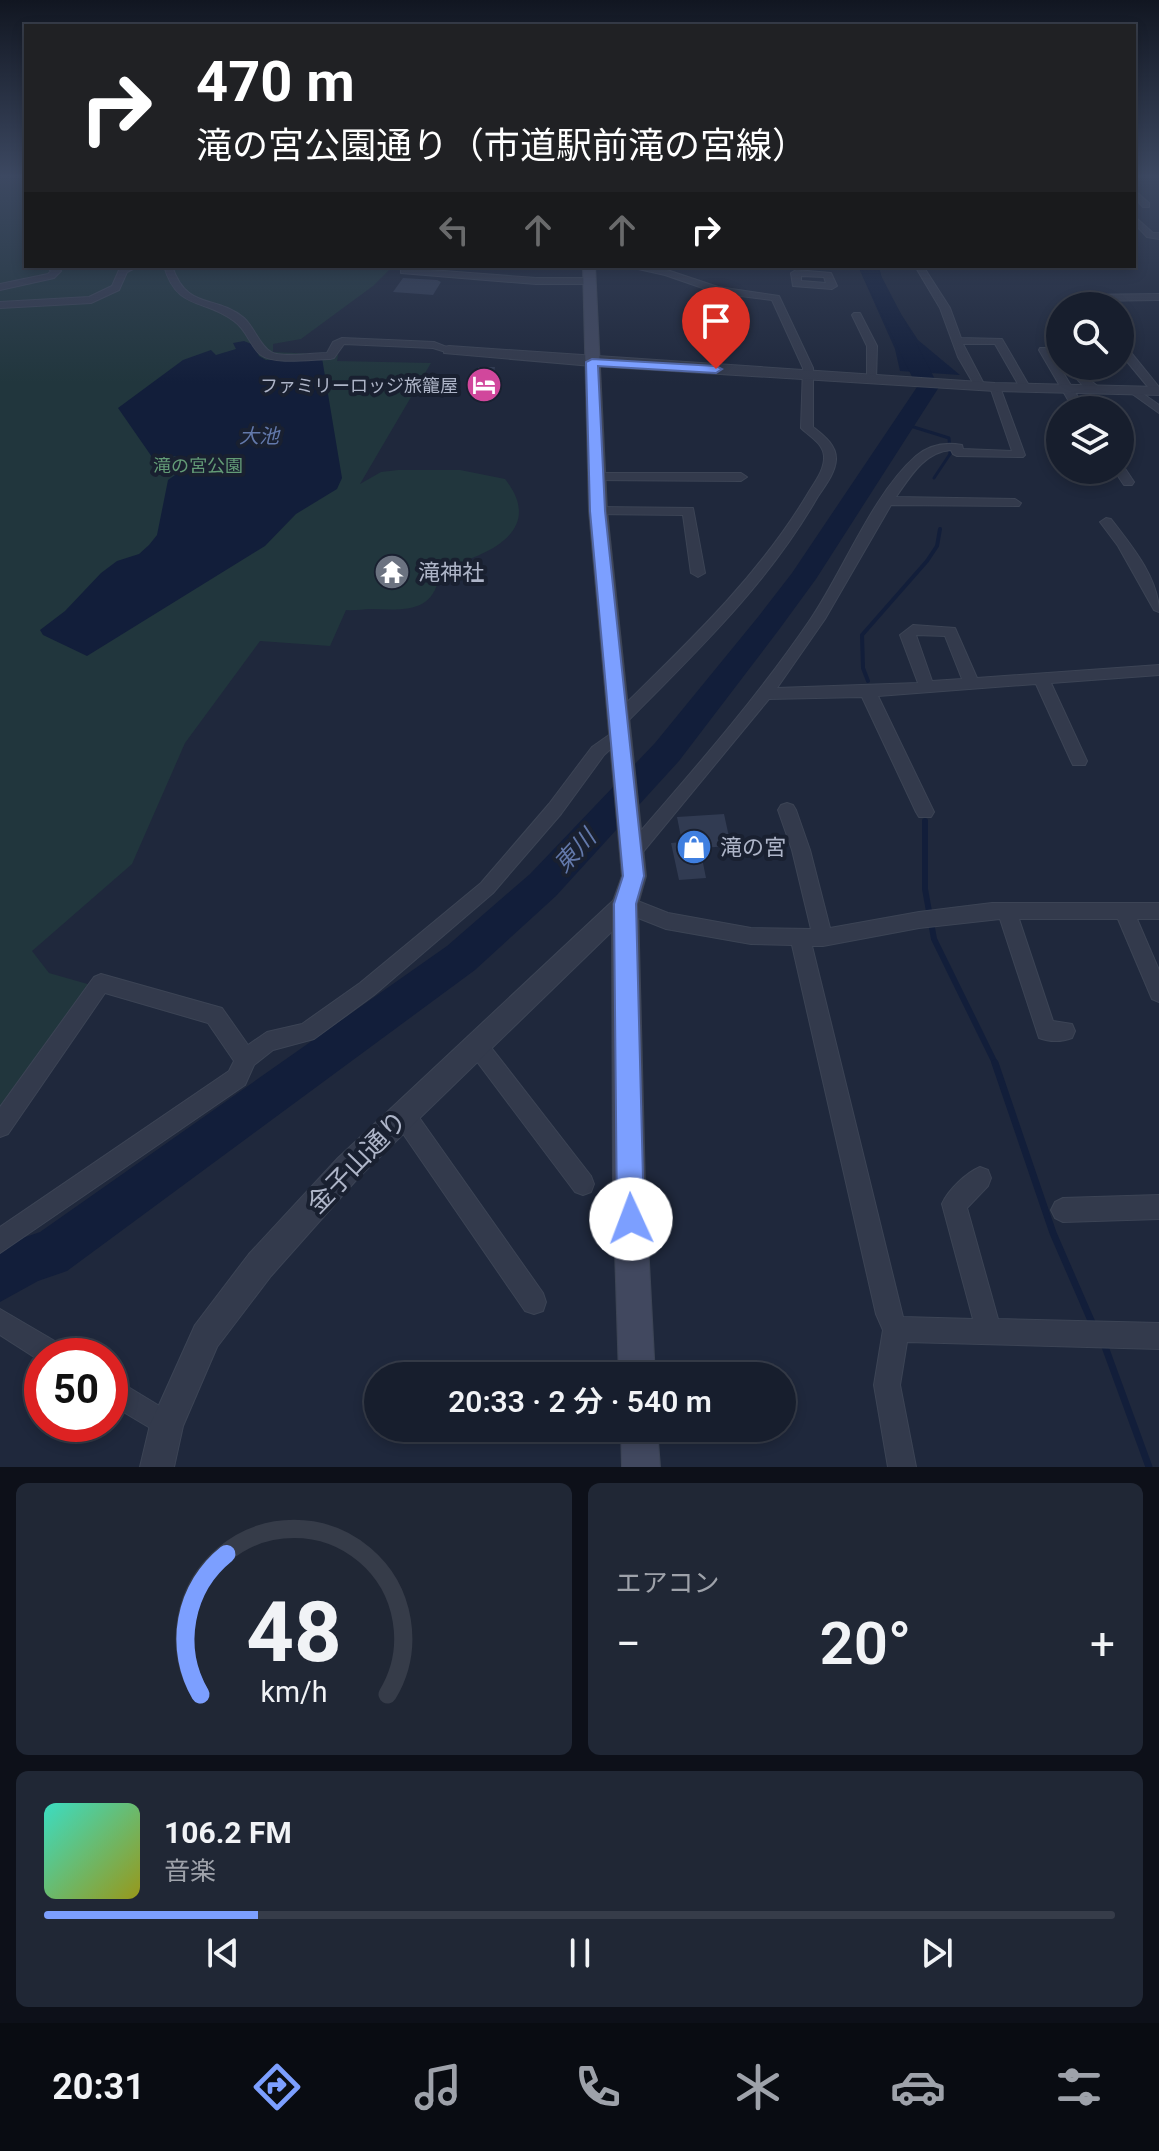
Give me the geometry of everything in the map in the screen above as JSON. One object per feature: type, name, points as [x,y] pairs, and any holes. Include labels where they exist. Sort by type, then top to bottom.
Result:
[{"type":"main road","points":[[590,274],[598,511],[634,876],[625,904],[629,1187],[636,1362]]},
{"type":"main road","points":[[640,1442],[641,1467]]},
{"type":"street","points":[[0,287],[51,276],[57,271],[53,268]]},
{"type":"street","points":[[0,305],[91,300],[116,288],[123,270],[129,268]]},
{"type":"street","points":[[169,268],[175,288],[196,302],[235,316],[256,337],[264,353],[276,357],[330,356],[342,341],[434,345],[449,350],[592,362],[906,382],[1068,391],[1158,391]]},
{"type":"street","points":[[528,281],[531,268]]},
{"type":"street","points":[[0,1241],[237,1078],[246,1060],[267,1042],[307,1032],[367,989],[487,888],[555,809],[598,751],[620,736],[747,592],[807,508],[830,463],[830,452],[822,439],[807,428],[809,375],[776,298],[714,293],[671,270],[650,268]]},
{"type":"street","points":[[631,843],[715,759],[765,694],[818,618],[895,488],[916,461],[942,446],[958,447],[957,452],[1019,455],[963,357],[945,308],[920,268]]},
{"type":"street","points":[[404,271],[437,270],[528,281],[590,274]]},
{"type":"street","points":[[714,293],[722,279]]},
{"type":"street","points":[[1134,297],[1159,297]]},
{"type":"street","points":[[857,315],[872,346],[872,379]]},
{"type":"street","points":[[958,341],[998,341],[1026,389]]},
{"type":"street","points":[[1044,350],[1071,396]]},
{"type":"street","points":[[1134,363],[1158,391]]},
{"type":"street","points":[[1083,380],[1097,391]]},
{"type":"street","points":[[1135,391],[1159,410]]},
{"type":"street","points":[[596,477],[741,477]]},
{"type":"street","points":[[889,501],[1015,503]]},
{"type":"street","points":[[598,511],[689,511],[698,573]]},
{"type":"street","points":[[1106,522],[1124,545],[1159,607]]},
{"type":"street","points":[[927,687],[907,635],[913,630],[947,624],[972,684]]},
{"type":"street","points":[[765,694],[927,687],[1159,670]]},
{"type":"street","points":[[1041,679],[1079,761]]},
{"type":"street","points":[[867,690],[925,812]]},
{"type":"street","points":[[787,810],[801,850],[823,938]]},
{"type":"street","points":[[625,904],[666,921],[751,936],[823,938],[919,920],[1007,911],[1159,911]]},
{"type":"street","name":"金子山通り","points":[[157,1467],[167,1425],[206,1336],[260,1265],[348,1168],[625,904]]},
{"type":"street","points":[[1124,910],[1159,993]]},
{"type":"street","points":[[1007,911],[1046,1031],[1065,1031]]},
{"type":"street","points":[[800,937],[888,1314],[896,1329],[887,1385],[902,1467]]},
{"type":"street","points":[[0,1126],[101,983],[215,1015],[246,1060]]},
{"type":"street","points":[[476,1044],[583,1184]]},
{"type":"street","points":[[403,1114],[534,1302]]},
{"type":"street","points":[[980,1178],[954,1204],[989,1331]]},
{"type":"street","points":[[1063,1210],[1159,1207]]},
{"type":"street","points":[[5,1329],[24,1339]]},
{"type":"street","points":[[896,1329],[1159,1336]]},
{"type":"street","points":[[128,1400],[167,1425]]},
{"type":"green space","name":"滝の宮公園","points":[[0,246],[24,246],[24,268],[391,268],[373,286],[301,339],[273,344],[273,352],[338,355],[337,361],[431,363],[360,484],[381,472],[398,470],[460,470],[505,479],[516,498],[519,514],[515,528],[491,549],[440,568],[433,594],[417,606],[407,609],[346,610],[330,646],[260,641],[185,743],[132,864],[32,951],[49,973],[91,985],[0,1114]]},
{"type":"water","points":[[859,268],[879,268],[884,288],[918,340],[960,375],[900,371],[895,349]]},
{"type":"water","name":"大池","points":[[244,341],[254,345],[259,356],[266,360],[322,358],[342,478],[337,489],[296,514],[265,546],[87,656],[43,635],[40,630],[65,611],[101,573],[117,561],[139,554],[149,545],[157,535],[168,480],[185,468],[187,460],[184,456],[152,457],[118,408],[183,360],[211,350],[216,355],[236,349],[233,343]]},
{"type":"building","points":[[403,278],[441,282],[433,295],[393,292]]},
{"type":"building","name":"ファミリーロッジ旅籠屋","points":[[478,367],[495,367],[491,398],[474,398]]},
{"type":"building","name":"滝の宮","points":[[724,814],[731,846],[700,848],[706,878],[679,880],[671,843],[682,842],[677,817]]},
{"type":"waterway","name":"東川","points":[[0,1278],[28,1259],[50,1254],[461,958],[543,885],[667,752],[802,579],[928,387],[868,268]]},
{"type":"waterway","points":[[904,424],[949,438],[950,454],[934,478]]},
{"type":"waterway","points":[[868,681],[863,668],[862,635],[927,561],[937,546],[940,529]]},
{"type":"waterway","points":[[925,821],[925,889],[934,939],[996,1065]]},
{"type":"waterway","points":[[995,1063],[1053,1233],[1093,1325]]},
{"type":"waterway","points":[[1104,1344],[1149,1467]]},
{"type":"place","name":"ファミリーロッジ旅籠屋","points":[[484,385]]},
{"type":"place","name":"滝神社","points":[[392,572]]},
{"type":"place","name":"滝の宮","points":[[694,847]]},
{"type":"route","points":[[631,1219],[625,904],[634,876],[598,511],[592,362],[716,369]]}]
